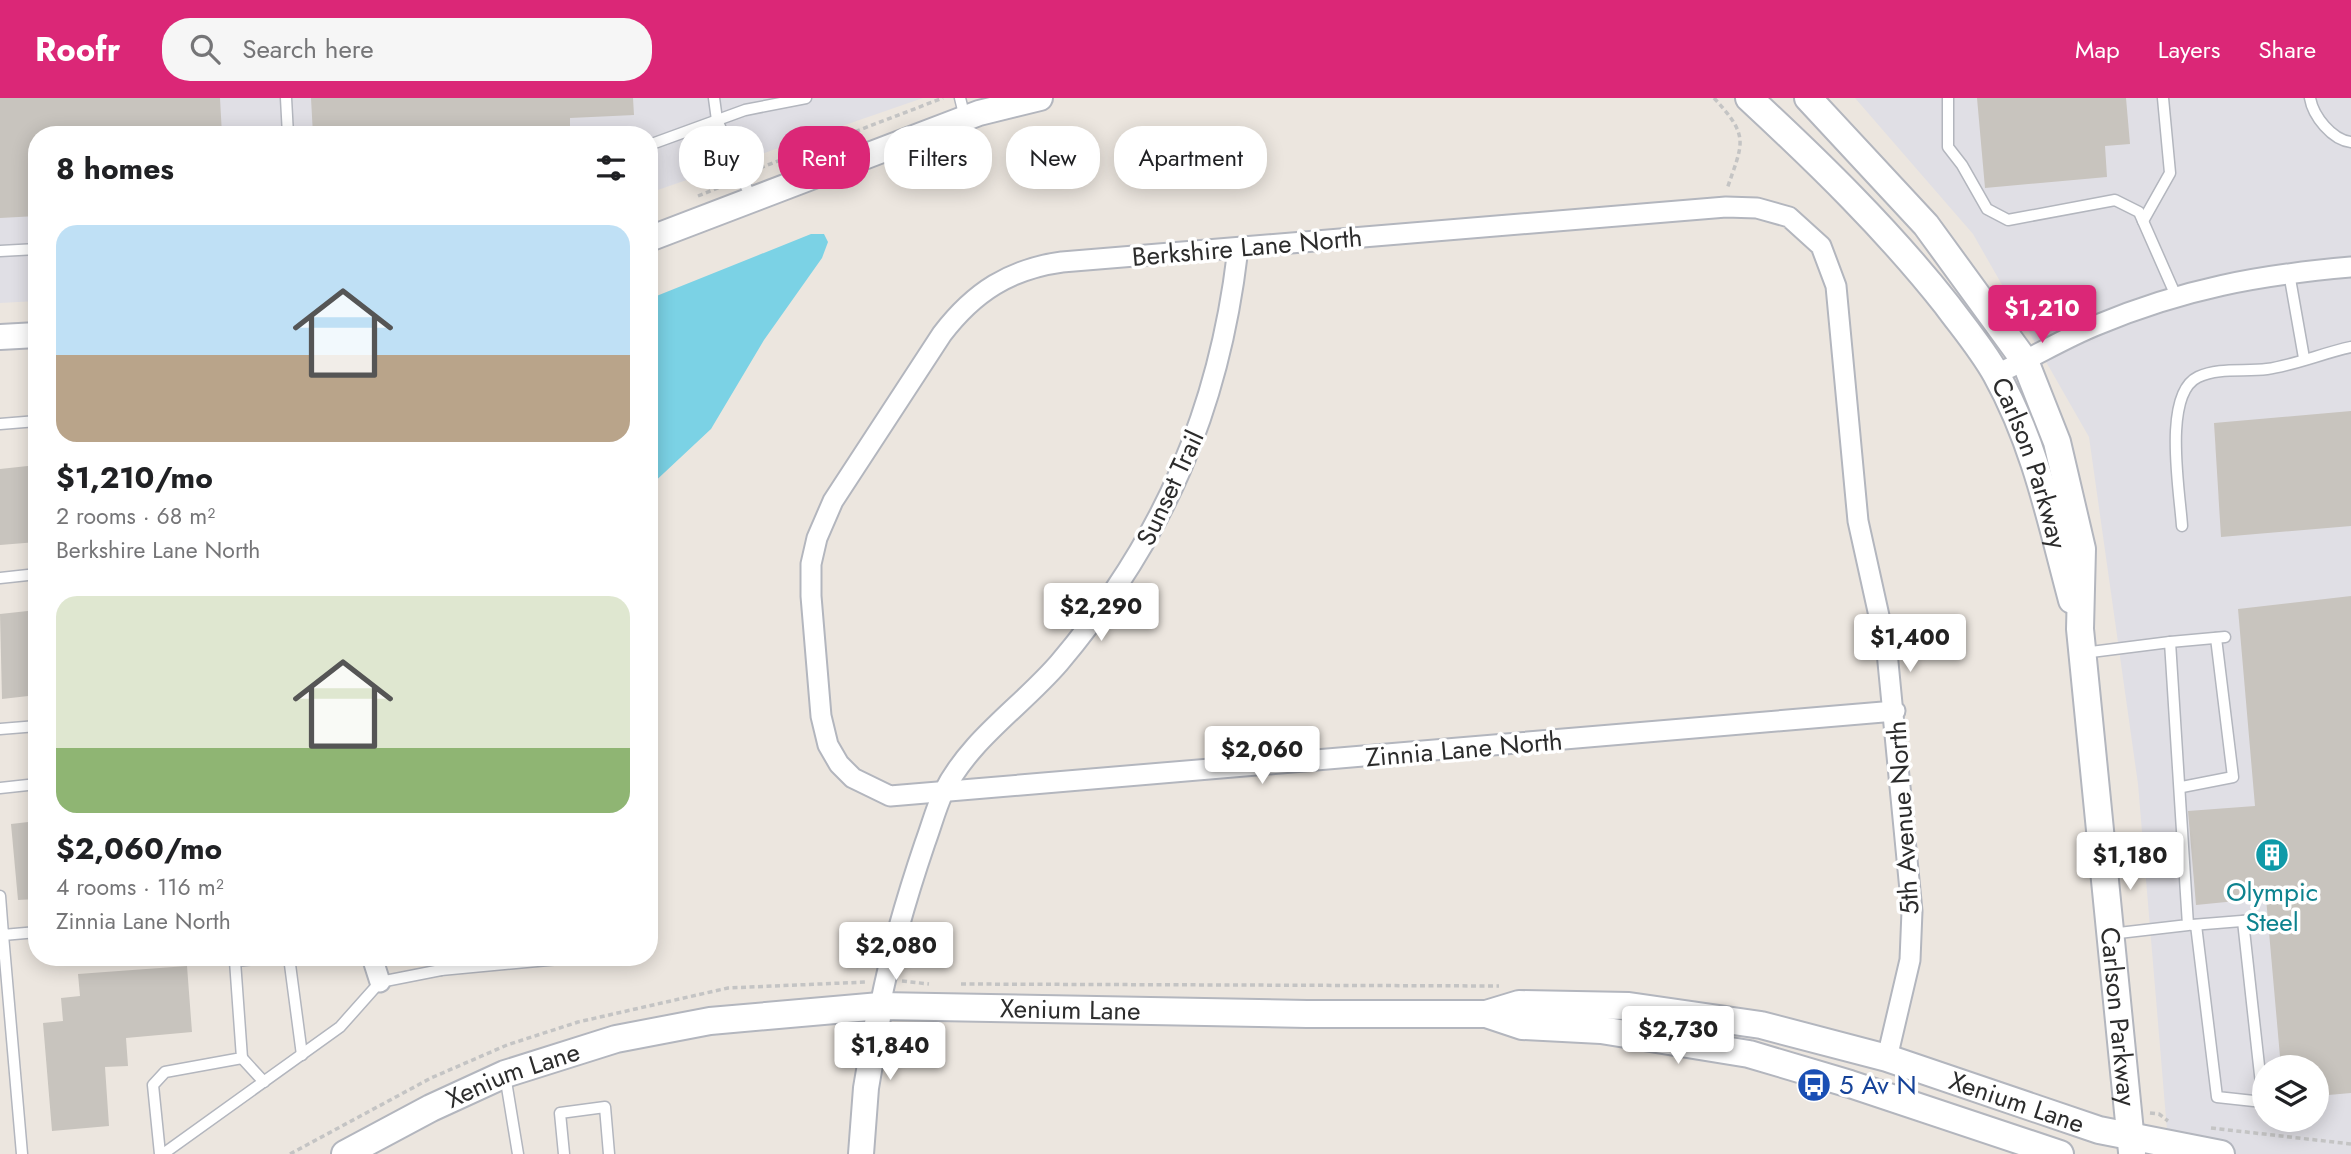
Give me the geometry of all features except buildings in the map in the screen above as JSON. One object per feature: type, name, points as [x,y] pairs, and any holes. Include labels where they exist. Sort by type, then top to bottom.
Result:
[{"type":"main road","name":"Carlson Parkway","points":[[1749,98],[1819,164],[1904,253],[1980,349],[1996,374],[2037,468],[2081,641]]},
{"type":"main road","name":"Carlson Parkway","points":[[1808,98],[1926,225],[2025,362],[2057,442],[2082,549],[2081,641],[2131,1145]]},
{"type":"main road","name":"Xenium Lane","points":[[345,1154],[431,1108],[505,1074],[640,1033],[770,1014],[880,1006],[1486,1014],[1519,1004],[1629,1006],[1761,1025],[1887,1058],[2131,1145],[2221,1154]]},
{"type":"main road","name":"Xenium Lane","points":[[1486,1014],[1522,1026],[1601,1030],[1749,1054],[1850,1084],[2060,1154]]},
{"type":"street","points":[[658,236],[752,199],[963,108],[1040,98]]},
{"type":"street","name":"Berkshire Lane North","points":[[811,596],[815,545],[841,488],[960,310],[982,291],[1006,276],[1048,264],[1726,207],[1757,208],[1789,217],[1821,246],[1836,286]]},
{"type":"street","name":"Sunset Trail","points":[[861,1154],[866,1088],[892,949],[943,793],[980,741],[1045,678],[1092,622],[1121,582],[1153,529],[1187,457],[1216,375],[1238,248]]},
{"type":"street","points":[[1996,374],[2025,362],[2095,325],[2176,296],[2289,272],[2351,267]]},
{"type":"street","name":"5th Avenue North","points":[[1836,286],[1857,521],[1887,652],[1895,712],[1912,911],[1910,960],[1887,1058]]},
{"type":"street","points":[[0,337],[28,335]]},
{"type":"street","name":"Zinnia Lane North","points":[[811,596],[821,716],[828,745],[839,764],[862,785],[881,793],[899,796],[1895,712]]},
{"type":"street","points":[[375,966],[380,982]]},
{"type":"lane","points":[[286,98],[288,126]]},
{"type":"lane","points":[[714,98],[720,126]]},
{"type":"lane","points":[[658,142],[745,110],[806,98]]},
{"type":"lane","points":[[1948,98],[1948,147],[1987,208],[2008,220],[2115,200],[2139,212],[2176,296]]},
{"type":"lane","points":[[2143,221],[2170,173],[2163,98]]},
{"type":"lane","points":[[2310,98],[2312,112],[2342,141],[2351,142]]},
{"type":"lane","points":[[748,189],[752,199]]},
{"type":"lane","points":[[0,251],[28,249]]},
{"type":"lane","points":[[2289,272],[2304,358]]},
{"type":"lane","points":[[2182,526],[2176,418],[2179,399],[2188,385],[2197,377],[2222,371],[2264,369],[2351,347]]},
{"type":"lane","points":[[0,424],[28,422]]},
{"type":"lane","points":[[0,578],[28,575]]},
{"type":"lane","points":[[2081,641],[2170,642],[2220,637],[2233,777],[2182,787]]},
{"type":"lane","points":[[2110,934],[2192,925],[2249,920],[2263,1102],[2217,1097],[2192,925],[2180,828],[2182,787],[2170,642]]},
{"type":"lane","points":[[0,729],[28,727]]},
{"type":"lane","points":[[0,788],[28,785]]},
{"type":"lane","points":[[0,896],[22,1154]]},
{"type":"lane","points":[[4,935],[28,933]]},
{"type":"lane","points":[[235,966],[242,1058],[264,1082]]},
{"type":"lane","points":[[290,966],[302,1055]]},
{"type":"lane","points":[[441,966],[441,970]]},
{"type":"lane","points":[[242,1058],[165,1072],[153,1085],[162,1154],[340,1027],[380,982],[441,970],[484,966]]},
{"type":"lane","points":[[505,1074],[518,1154]]},
{"type":"lane","points":[[564,1154],[560,1114],[605,1107],[610,1154]]},
{"type":"path","points":[[764,167],[943,98]]},
{"type":"path","points":[[1714,98],[1739,126],[1741,152],[1726,192],[1726,207]]},
{"type":"path","points":[[695,197],[713,189]]},
{"type":"path","points":[[2159,1114],[2168,1121],[2181,1123]]},
{"type":"path","points":[[2207,1127],[2351,1144]]},
{"type":"shaded area","points":[[0,98],[923,98],[842,126],[778,126],[778,148],[764,153],[764,126],[679,126],[679,183],[658,190],[658,126],[28,126],[28,301],[0,303]]},
{"type":"shaded area","points":[[1855,98],[2351,98],[2351,1154],[2169,1154],[2138,784],[2089,437],[1973,234]]},
{"type":"water","points":[[811,234],[824,234],[828,242],[822,258],[764,340],[711,429],[658,479],[658,295]]},
{"type":"place","name":"Olympic Steel","points":[[2272,855]]},
{"type":"place","name":"5 Av N","points":[[1814,1085]]}]
